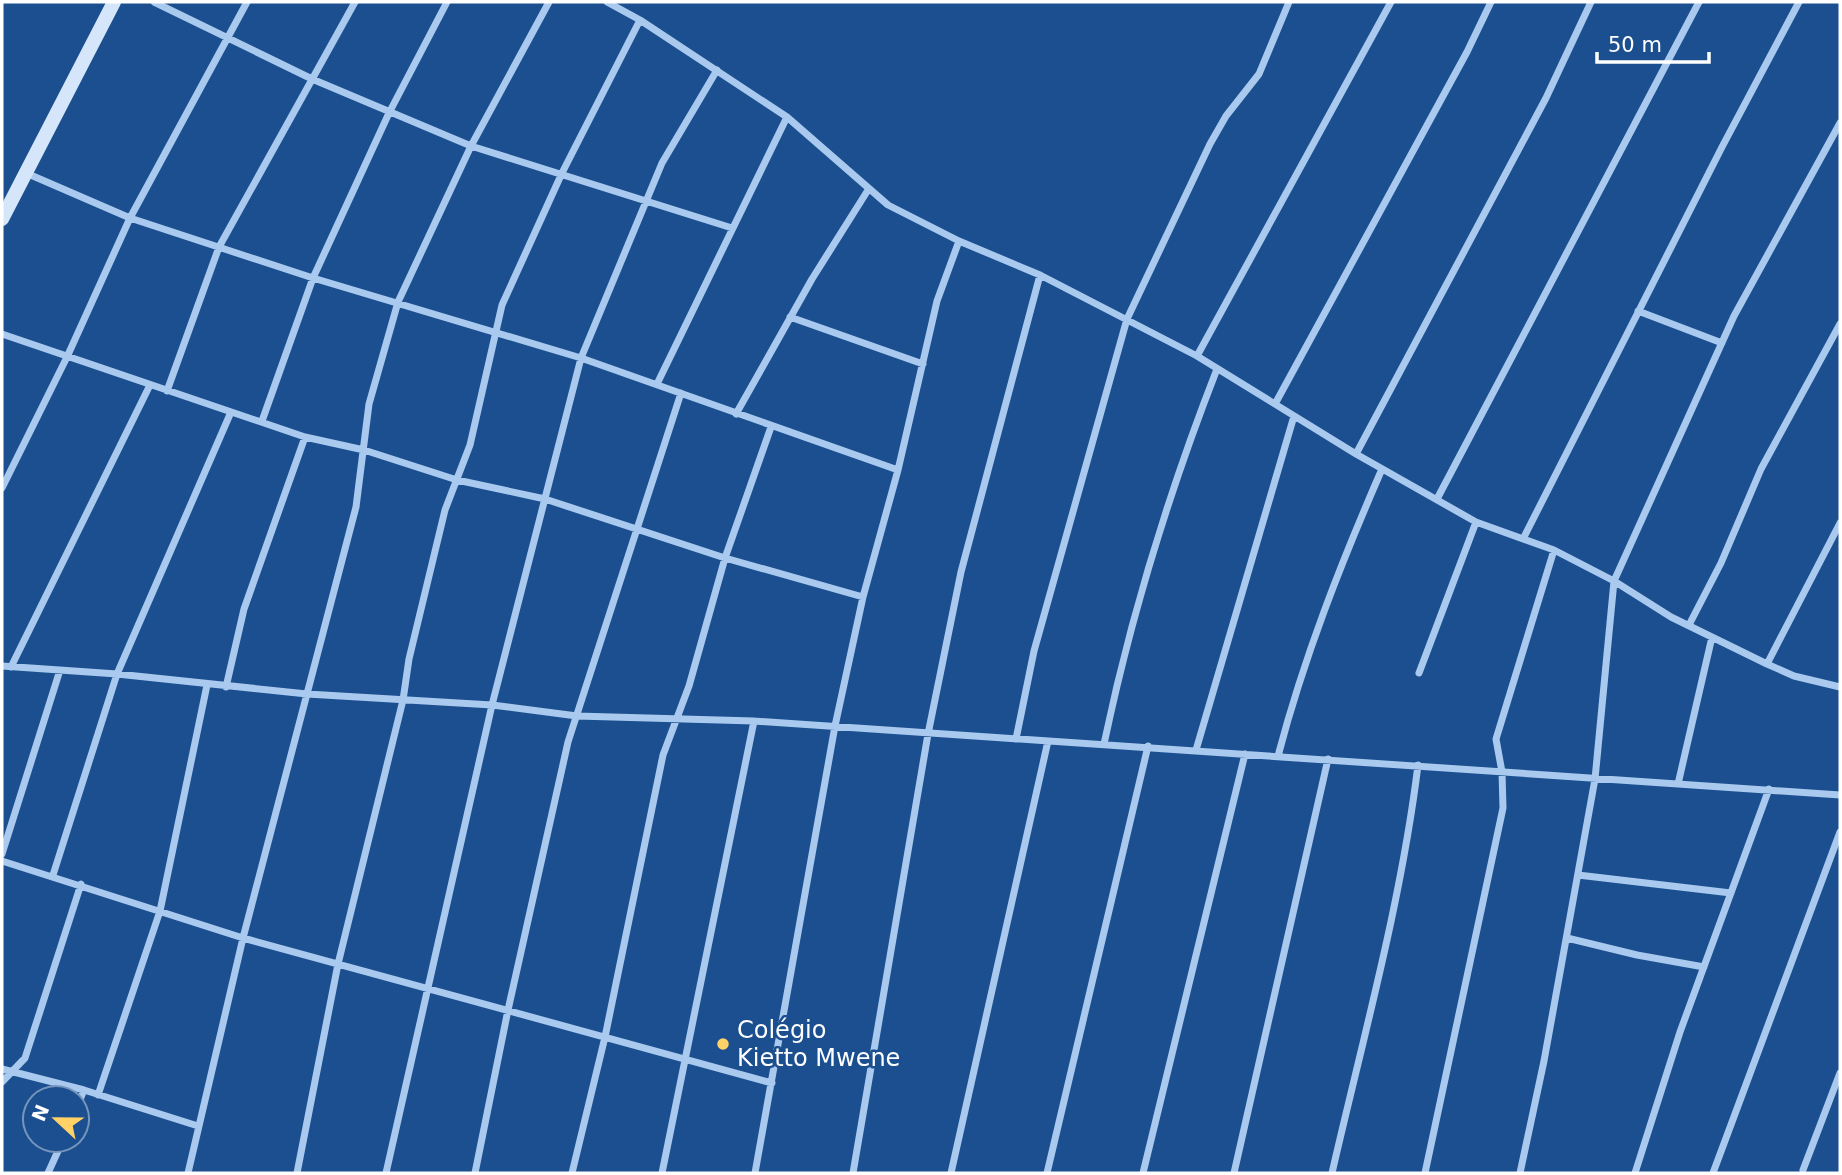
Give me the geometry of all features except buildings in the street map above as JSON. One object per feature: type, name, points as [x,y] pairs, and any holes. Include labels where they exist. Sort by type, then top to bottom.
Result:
[{"type":"main road","points":[[2,219],[111,3]]},
{"type":"street","points":[[154,2],[313,79],[471,146],[647,199],[732,228]]},
{"type":"street","points":[[2,488],[67,357],[130,218],[247,2]]},
{"type":"street","points":[[167,391],[219,247],[355,2]]},
{"type":"street","points":[[262,421],[313,278],[389,113],[447,2]]},
{"type":"street","points":[[188,1173],[243,938],[356,507],[369,404],[398,302],[471,146],[549,2]]},
{"type":"street","points":[[607,2],[640,20],[787,117],[824,146],[868,190],[888,205],[959,241],[1040,275],[1197,356],[1356,454],[1476,522],[1554,550],[1689,625],[1767,664],[1794,676],[1840,687]]},
{"type":"street","points":[[1016,739],[1034,652],[1127,319],[1210,144],[1226,116],[1259,74],[1289,2]]},
{"type":"street","points":[[1197,356],[1391,2]]},
{"type":"street","points":[[1275,404],[1467,52],[1491,2]]},
{"type":"street","points":[[1356,454],[1428,313],[1541,107],[1591,2]]},
{"type":"street","points":[[1437,499],[1699,2]]},
{"type":"street","points":[[1523,539],[1799,2]]},
{"type":"street","points":[[297,1173],[338,964],[403,700],[409,659],[445,510],[470,445],[502,305],[562,173],[640,20]]},
{"type":"street","points":[[386,1173],[492,705],[581,358],[662,163],[717,70]]},
{"type":"street","points":[[657,384],[787,117]]},
{"type":"street","points":[[1520,1173],[1567,938],[1595,779],[1614,581],[1721,343],[1840,123]]},
{"type":"street","points":[[26,173],[130,218],[313,278],[581,358],[898,470]]},
{"type":"street","points":[[736,414],[790,317],[868,190]]},
{"type":"street","points":[[755,1173],[835,726],[863,597],[898,470],[937,302],[959,241]]},
{"type":"street","points":[[853,1173],[928,734],[961,572],[1040,275]]},
{"type":"street","points":[[1638,311],[1721,343]]},
{"type":"street","points":[[790,317],[923,365]]},
{"type":"street","points":[[1689,625],[1721,563],[1766,459],[1840,324]]},
{"type":"street","points":[[2,334],[305,437],[364,450],[457,480],[545,499],[725,558],[863,597]]},
{"type":"street","points":[[1104,744],[1124,646],[1186,449],[1217,369]]},
{"type":"street","points":[[11,667],[149,385]]},
{"type":"street","points":[[475,1173],[508,1010],[577,716],[681,393]]},
{"type":"street","points":[[53,875],[117,674],[232,412]]},
{"type":"street","points":[[1196,750],[1294,416]]},
{"type":"street","points":[[572,1173],[605,1037],[663,755],[689,686],[725,558],[771,427]]},
{"type":"street","points":[[226,687],[244,609],[305,437]]},
{"type":"street","points":[[1278,756],[1298,678],[1352,538],[1382,469]]},
{"type":"street","points":[[1419,673],[1476,522]]},
{"type":"street","points":[[1767,664],[1840,523]]},
{"type":"street","points":[[1425,1173],[1503,808],[1503,772],[1496,739],[1554,550]]},
{"type":"street","points":[[1678,783],[1712,637]]},
{"type":"street","points":[[2,666],[117,674],[307,694],[492,705],[577,716],[835,726],[1840,795]]},
{"type":"street","points":[[2,854],[60,670]]},
{"type":"street","points":[[98,1095],[160,911],[207,685]]},
{"type":"street","points":[[662,1173],[754,721]]},
{"type":"street","points":[[951,1173],[1048,741]]},
{"type":"street","points":[[1047,1173],[1148,746]]},
{"type":"street","points":[[1143,1173],[1245,754]]},
{"type":"street","points":[[1234,1173],[1328,760]]},
{"type":"street","points":[[1332,1173],[1396,897],[1418,765]]},
{"type":"street","points":[[1635,1173],[1679,1032],[1769,789]]},
{"type":"street","points":[[1713,1173],[1840,832]]},
{"type":"street","points":[[2,861],[82,884],[243,938],[772,1083]]},
{"type":"street","points":[[1578,875],[1731,893]]},
{"type":"street","points":[[2,1082],[26,1058],[82,884]]},
{"type":"street","points":[[1567,938],[1637,955],[1704,967]]},
{"type":"street","points":[[2,1069],[59,1084]]},
{"type":"street","points":[[1803,1170],[1840,1073]]},
{"type":"street","points":[[91,1092],[198,1126]]},
{"type":"street","points":[[48,1173],[56,1154]]},
{"type":"place","name":"Colégio Kietto Mwene","points":[[723,1044]]}]
